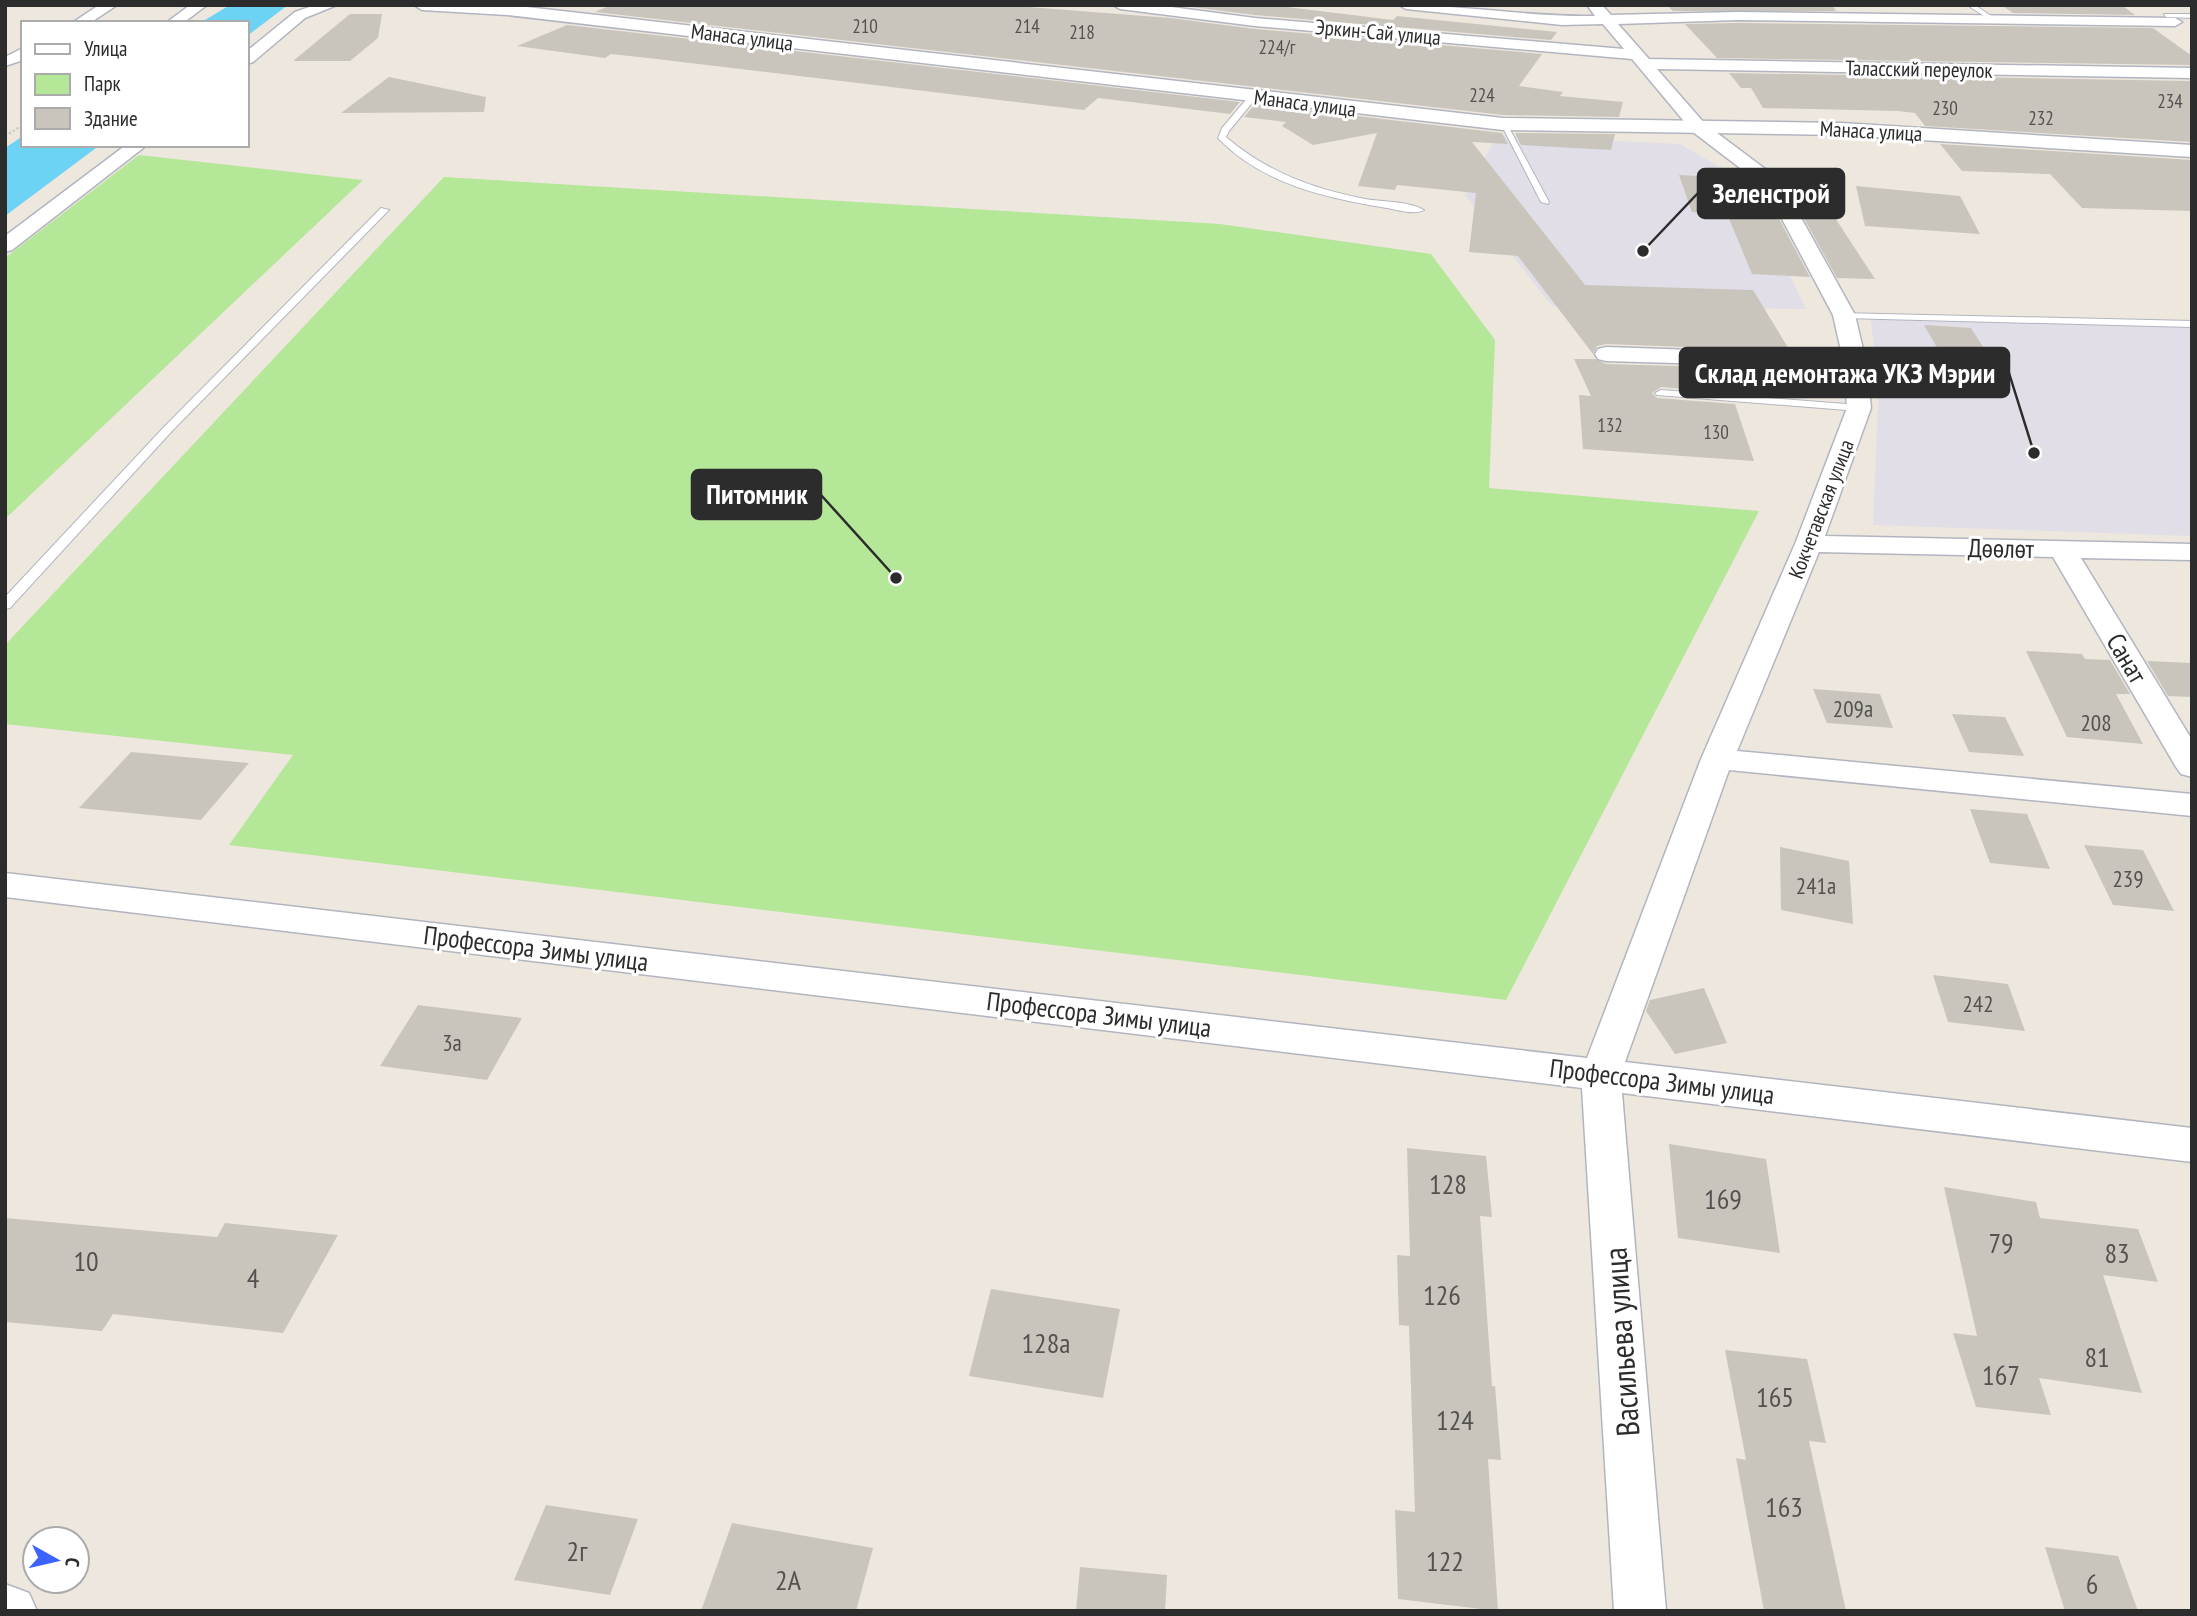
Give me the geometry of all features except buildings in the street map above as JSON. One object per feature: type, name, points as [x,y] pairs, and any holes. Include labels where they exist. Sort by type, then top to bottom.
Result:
[{"type":"street","points":[[82,21],[110,5]]},
{"type":"street","points":[[176,21],[200,5]]},
{"type":"street","points":[[248,58],[300,15],[330,5]]},
{"type":"street","name":"Манаса улица","points":[[422,5],[507,10],[1503,124],[1841,129],[2192,151]]},
{"type":"street","name":"Эркин-Сай улица","points":[[1120,5],[1255,22],[1641,60]]},
{"type":"street","points":[[1406,5],[1562,21],[1600,12],[1994,20],[2174,17]]},
{"type":"street","name":"Кокчетавская улица","points":[[1600,12],[1699,128],[1773,184],[1844,315],[1855,362],[1859,408],[1809,544],[1717,759],[1601,1073]]},
{"type":"street","name":"Таласский переулок","points":[[1641,60],[2192,73]]},
{"type":"street","points":[[5,246],[135,147]]},
{"type":"street","points":[[1606,354],[1855,362]]},
{"type":"street","name":"Дөөлөт","points":[[1809,544],[2192,552]]},
{"type":"street","name":"Санат","points":[[2062,550],[2192,767]]},
{"type":"street","points":[[1717,759],[2192,805]]},
{"type":"street","name":"Профессора Зимы улица","points":[[5,885],[1601,1073],[2192,1146]]},
{"type":"street","name":"Васильева улица","points":[[1601,1073],[1640,1611]]},
{"type":"street","points":[[5,1610],[11,1611]]},
{"type":"lane","points":[[1970,5],[1994,20]]},
{"type":"lane","points":[[1253,97],[1225,130],[1222,138],[1259,167],[1308,190],[1419,210]]},
{"type":"lane","points":[[1503,124],[1545,201]]},
{"type":"lane","points":[[5,605],[168,429],[384,210]]},
{"type":"lane","points":[[1844,315],[2192,324]]},
{"type":"lane","points":[[1661,393],[1859,408]]},
{"type":"path","points":[[5,136],[21,126]]},
{"type":"shaded area","points":[[1497,135],[1680,144],[1744,181],[1806,309],[1552,306],[1465,195]]},
{"type":"shaded area","points":[[1870,316],[2192,325],[2192,536],[1873,525],[1879,381]]},
{"type":"green space","points":[[139,155],[363,180],[5,519],[5,258]]},
{"type":"green space","points":[[444,177],[1220,224],[1431,254],[1495,340],[1489,488],[1759,511],[1506,1000],[229,845],[293,755],[5,724],[5,645]]},
{"type":"water","points":[[230,5],[288,5],[248,35],[248,21],[203,21]]},
{"type":"water","points":[[21,137],[21,147],[97,147],[5,216],[5,148]]},
{"type":"place","name":"Зеленстрой","points":[[1643,251]]},
{"type":"place","name":"Склад демонтажа УКЗ Мэрии","points":[[2034,453]]},
{"type":"place","name":"Питомник","points":[[896,578]]}]
